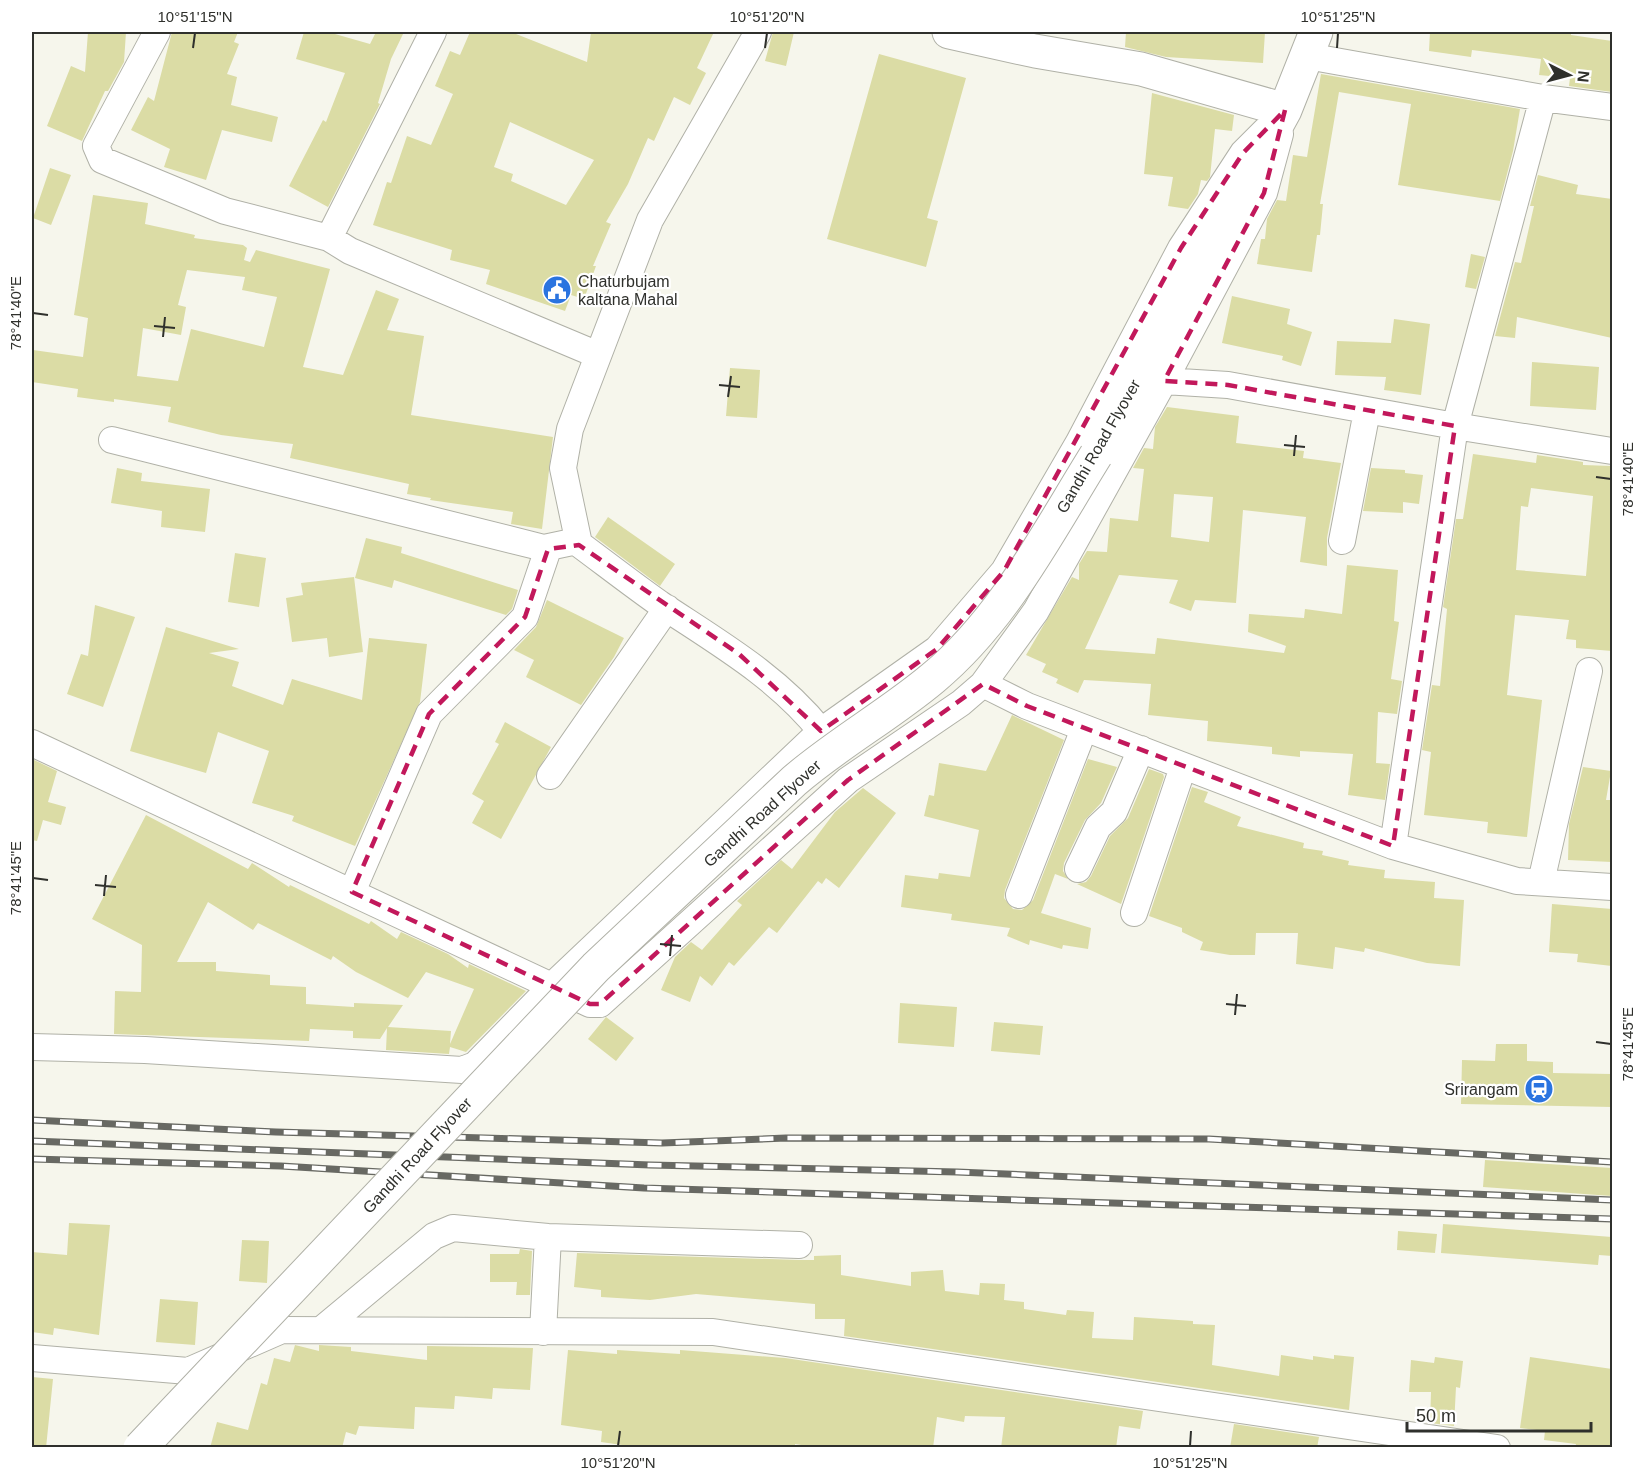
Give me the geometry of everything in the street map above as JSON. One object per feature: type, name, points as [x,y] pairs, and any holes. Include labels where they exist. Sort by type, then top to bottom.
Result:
[{"type":"main road","points":[[949,32],[1024,43],[1141,69],[1285,110]]},
{"type":"main road","name":"Gandhi Road Flyover","points":[[140,1448],[596,966],[817,761],[933,678],[969,643],[1006,598],[1096,455],[1285,110],[1312,44]]},
{"type":"street","points":[[157,32],[96,146],[99,157],[106,164],[225,211],[329,238],[350,251],[598,355]]},
{"type":"street","points":[[329,238],[433,32]]},
{"type":"street","points":[[758,32],[650,220],[570,429],[563,468],[577,542],[667,608],[739,654],[808,715],[821,731]]},
{"type":"street","points":[[1312,44],[1543,98],[1612,107]]},
{"type":"street","points":[[1393,846],[1455,426],[1543,98]]},
{"type":"street","points":[[32,743],[590,1004],[600,1004],[609,999],[848,780],[961,703],[983,684],[1036,611],[1164,381],[1264,193],[1285,110]]},
{"type":"street","points":[[32,1047],[157,1051],[462,1070],[479,1061],[553,985],[821,731],[937,649],[1004,571],[1079,442],[1181,248],[1243,153],[1285,110]]},
{"type":"street","points":[[1164,381],[1228,385],[1455,426],[1612,449]]},
{"type":"street","points":[[1342,541],[1367,411]]},
{"type":"street","points":[[112,440],[548,549],[577,542]]},
{"type":"street","points":[[352,892],[429,714],[525,617],[548,549]]},
{"type":"street","points":[[550,776],[667,608]]},
{"type":"street","points":[[1541,882],[1589,671]]},
{"type":"street","points":[[983,684],[1027,706],[1084,729],[1393,846],[1517,881],[1612,887]]},
{"type":"street","points":[[1019,895],[1084,729]]},
{"type":"street","points":[[1078,870],[1098,827],[1114,812],[1141,749]]},
{"type":"street","points":[[1134,913],[1183,767]]},
{"type":"street","points":[[321,1330],[442,1230],[453,1228],[548,1237],[799,1245]]},
{"type":"street","points":[[543,1332],[548,1237]]},
{"type":"street","points":[[32,1358],[188,1371],[274,1332],[321,1330],[712,1332],[1497,1448]]},
{"type":"highlighted area","points":[[1285,110],[1264,193],[1164,381],[1228,385],[1455,426],[1393,846],[1027,706],[983,684],[848,780],[600,1004],[590,1004],[352,892],[429,714],[525,617],[548,549],[579,545],[739,654],[821,731],[937,649],[1004,571],[1181,248],[1243,153]]},
{"type":"building","points":[[88,32],[126,32],[124,62],[108,91],[105,91],[82,141],[47,126],[71,66],[85,72]]},
{"type":"building","points":[[172,32],[238,32],[234,42],[239,44],[227,74],[237,77],[231,105],[278,117],[272,142],[222,130],[206,180],[164,167],[170,149],[131,130],[148,97],[154,101]]},
{"type":"building","points":[[304,32],[328,32],[370,44],[376,32],[404,32],[391,59],[378,103],[380,104],[328,207],[289,186],[323,120],[326,122],[345,73],[296,59]]},
{"type":"building","points":[[470,32],[511,32],[587,62],[591,32],[714,32],[697,68],[706,73],[690,105],[674,97],[654,141],[648,138],[628,184],[606,222],[611,224],[593,266],[596,266],[584,299],[571,295],[565,311],[486,284],[490,270],[450,260],[452,250],[373,225],[387,182],[391,183],[407,136],[431,145],[453,94],[435,86],[450,51],[460,55]],"holes":[[[510,122],[594,160],[566,205],[511,181],[513,174],[494,167]]]},
{"type":"building","points":[[773,32],[794,32],[786,66],[765,61]]},
{"type":"building","points":[[1126,32],[1265,32],[1263,63],[1166,57],[1125,47]]},
{"type":"building","points":[[1430,32],[1571,32],[1571,35],[1612,41],[1612,92],[1569,86],[1570,78],[1539,75],[1541,59],[1472,50],[1471,57],[1429,51]]},
{"type":"building","points":[[879,54],[966,78],[927,218],[938,221],[926,267],[827,239]]},
{"type":"building","points":[[1321,74],[1520,109],[1513,151],[1500,201],[1398,185],[1411,104],[1339,92],[1320,204],[1323,204],[1320,235],[1317,235],[1312,272],[1257,264],[1261,239],[1265,239],[1267,219],[1277,200],[1286,201],[1293,155],[1307,157]]},
{"type":"building","points":[[1152,93],[1234,115],[1232,131],[1215,129],[1210,177],[1207,181],[1201,180],[1198,194],[1188,209],[1168,206],[1173,177],[1144,174]]},
{"type":"building","points":[[50,168],[71,175],[51,225],[33,218]]},
{"type":"building","points":[[1538,175],[1578,185],[1576,194],[1612,199],[1612,338],[1517,317],[1515,338],[1495,336],[1515,262],[1521,263],[1534,206],[1530,206]]},
{"type":"building","points":[[93,195],[148,203],[145,224],[195,235],[194,238],[243,245],[247,248],[244,260],[250,262],[256,250],[330,269],[303,367],[343,375],[376,290],[399,299],[387,330],[424,336],[411,415],[553,437],[542,529],[511,524],[513,512],[430,500],[431,498],[407,494],[409,484],[290,458],[293,444],[221,435],[168,422],[171,407],[114,399],[114,402],[77,397],[78,389],[32,382],[33,350],[83,357],[88,318],[74,315]],"holes":[[[187,270],[245,277],[242,290],[277,297],[264,347],[191,329],[178,381],[137,376],[143,328],[181,335],[186,307],[178,305]]]},
{"type":"building","points":[[1471,254],[1485,257],[1476,289],[1465,287]]},
{"type":"building","points":[[1232,296],[1290,309],[1287,324],[1312,332],[1301,366],[1282,360],[1283,356],[1222,343]]},
{"type":"building","points":[[1394,319],[1430,324],[1421,395],[1384,390],[1386,377],[1335,375],[1337,341],[1391,343]]},
{"type":"building","points":[[1532,362],[1599,367],[1596,410],[1530,406]]},
{"type":"building","points":[[730,368],[760,370],[757,418],[726,416]]},
{"type":"building","points":[[1167,407],[1239,416],[1236,443],[1304,451],[1303,458],[1341,463],[1327,538],[1327,566],[1300,562],[1306,517],[1243,510],[1236,603],[1195,600],[1191,611],[1169,603],[1178,580],[1119,575],[1085,649],[1155,654],[1157,638],[1284,653],[1286,646],[1248,632],[1249,614],[1304,618],[1305,609],[1342,614],[1347,565],[1398,570],[1394,621],[1399,622],[1391,679],[1402,681],[1397,714],[1378,712],[1376,763],[1390,764],[1385,800],[1348,795],[1353,754],[1300,751],[1300,757],[1272,754],[1272,747],[1207,741],[1208,721],[1148,715],[1151,684],[1084,680],[1078,693],[1056,683],[1058,679],[1042,672],[1046,664],[1026,655],[1072,577],[1079,580],[1079,564],[1087,551],[1107,552],[1110,518],[1138,521],[1144,469],[1133,468],[1144,448],[1153,449],[1155,427]],"holes":[[[1174,494],[1213,497],[1209,542],[1171,537]]]},
{"type":"building","points":[[1473,454],[1536,463],[1537,455],[1583,462],[1583,465],[1612,466],[1612,651],[1576,648],[1576,640],[1566,639],[1569,620],[1515,615],[1507,695],[1542,700],[1527,837],[1487,833],[1488,822],[1424,815],[1431,752],[1422,750],[1432,685],[1440,686],[1447,609],[1443,607],[1456,519],[1463,519]],"holes":[[[1531,488],[1593,496],[1586,576],[1516,570],[1521,506],[1528,507]]]},
{"type":"building","points":[[117,468],[142,473],[141,481],[210,489],[205,532],[161,527],[162,511],[111,503]]},
{"type":"building","points":[[1371,468],[1405,470],[1405,473],[1423,475],[1419,504],[1403,502],[1403,513],[1363,511]]},
{"type":"building","points":[[608,517],[675,564],[660,586],[595,537]]},
{"type":"building","points":[[366,538],[402,547],[401,553],[518,590],[512,609],[506,615],[394,580],[392,588],[355,578]]},
{"type":"building","points":[[235,553],[266,558],[259,607],[228,602]]},
{"type":"building","points":[[354,577],[363,652],[329,657],[327,638],[292,642],[286,598],[303,595],[301,583]]},
{"type":"building","points":[[547,600],[624,638],[614,657],[581,705],[526,677],[534,660],[514,650],[536,627]]},
{"type":"building","points":[[95,605],[135,617],[103,707],[67,694],[81,654],[88,656]]},
{"type":"building","points":[[166,627],[239,649],[209,653],[239,662],[232,686],[283,705],[292,679],[362,700],[369,638],[427,644],[420,702],[355,846],[292,821],[294,816],[252,803],[269,751],[218,732],[206,773],[130,751]]},
{"type":"building","points":[[1012,715],[1064,740],[1005,890],[1004,898],[1013,909],[1022,910],[1033,900],[1088,759],[1117,767],[1101,803],[1085,820],[1064,863],[1063,871],[1068,879],[1055,874],[1041,913],[1091,928],[1088,949],[1063,945],[1062,949],[1030,940],[1029,945],[1007,936],[1010,928],[951,920],[952,914],[901,907],[905,875],[938,879],[939,873],[970,877],[979,830],[924,816],[929,795],[934,796],[939,763],[986,771]]},
{"type":"building","points":[[505,722],[551,747],[501,839],[472,823],[484,801],[472,794],[499,744],[495,742]]},
{"type":"building","points":[[32,759],[57,771],[48,802],[66,807],[61,825],[43,820],[37,841],[32,840]]},
{"type":"building","points":[[1583,767],[1611,771],[1606,800],[1612,800],[1612,862],[1568,860],[1569,824]]},
{"type":"building","points":[[1149,769],[1163,774],[1164,777],[1121,904],[1077,884],[1086,882],[1091,876],[1110,836],[1128,818]]},
{"type":"building","points":[[1192,787],[1208,792],[1204,802],[1241,817],[1237,826],[1304,843],[1303,848],[1323,851],[1322,855],[1349,861],[1348,865],[1385,870],[1384,878],[1435,882],[1434,898],[1464,900],[1460,966],[1427,963],[1365,948],[1364,952],[1335,947],[1333,969],[1296,964],[1298,933],[1256,933],[1255,955],[1230,955],[1200,950],[1203,942],[1182,932],[1182,928],[1149,916]]},
{"type":"building","points":[[863,788],[896,813],[839,888],[826,878],[822,884],[818,881],[777,933],[769,927],[734,966],[729,962],[712,986],[700,976],[690,1002],[661,990],[675,957],[691,942],[702,950],[742,905],[737,901],[781,860],[792,869],[835,812]]},
{"type":"building","points":[[146,815],[248,869],[252,863],[289,887],[290,885],[369,924],[371,921],[397,939],[401,932],[448,954],[468,968],[469,964],[526,991],[466,1052],[450,1047],[449,1054],[386,1050],[387,1028],[380,1039],[353,1038],[353,1031],[310,1029],[309,1041],[114,1034],[115,991],[141,992],[142,945],[92,919]],"holes":[[[208,902],[253,930],[258,923],[331,960],[333,956],[356,972],[408,998],[426,972],[474,989],[450,1044],[451,1031],[388,1027],[403,1005],[354,1003],[354,1007],[306,1004],[306,987],[270,985],[270,975],[216,971],[216,962],[177,962]]]},
{"type":"building","points":[[1552,904],[1612,909],[1612,966],[1577,962],[1578,954],[1549,952]]},
{"type":"building","points":[[900,1003],[957,1007],[954,1047],[898,1043]]},
{"type":"building","points":[[606,1017],[634,1038],[616,1061],[588,1039]]},
{"type":"building","points":[[994,1022],[1043,1026],[1040,1055],[991,1051]]},
{"type":"building","points":[[1496,1044],[1527,1044],[1527,1061],[1553,1062],[1553,1073],[1612,1074],[1612,1107],[1461,1104],[1462,1060],[1495,1061]]},
{"type":"building","points":[[1485,1160],[1612,1168],[1612,1196],[1483,1187]]},
{"type":"building","points":[[69,1223],[110,1225],[99,1335],[54,1328],[53,1335],[32,1332],[32,1252],[67,1255]]},
{"type":"building","points":[[1443,1224],[1612,1237],[1612,1256],[1599,1255],[1598,1265],[1441,1253]]},
{"type":"building","points":[[1398,1231],[1437,1234],[1435,1253],[1397,1250]]},
{"type":"building","points":[[242,1240],[269,1241],[267,1283],[239,1281]]},
{"type":"building","points":[[520,1249],[532,1251],[530,1295],[516,1295],[517,1282],[490,1282],[490,1254],[519,1254]]},
{"type":"building","points":[[577,1253],[799,1260],[814,1260],[814,1256],[841,1255],[841,1275],[911,1286],[911,1272],[943,1270],[945,1291],[979,1295],[980,1283],[1005,1284],[1004,1300],[1024,1302],[1024,1309],[1066,1315],[1067,1310],[1094,1312],[1092,1338],[1133,1340],[1134,1317],[1193,1321],[1193,1324],[1215,1325],[1212,1365],[1279,1376],[1281,1355],[1313,1360],[1313,1356],[1334,1359],[1334,1355],[1354,1357],[1349,1410],[844,1336],[845,1319],[815,1319],[815,1304],[696,1294],[650,1300],[601,1297],[601,1290],[574,1287]]},
{"type":"building","points":[[160,1299],[198,1302],[195,1345],[156,1342]]},
{"type":"building","points":[[295,1345],[319,1351],[319,1345],[351,1347],[351,1351],[427,1360],[427,1346],[533,1348],[530,1390],[493,1388],[492,1399],[455,1396],[454,1409],[415,1407],[414,1429],[359,1426],[356,1435],[346,1432],[342,1448],[210,1448],[217,1422],[248,1430],[261,1383],[267,1385],[274,1358],[290,1362]]},
{"type":"building","points":[[568,1350],[617,1354],[617,1350],[680,1354],[680,1350],[785,1358],[1143,1411],[1140,1429],[1119,1426],[1116,1448],[1001,1448],[1005,1417],[965,1416],[964,1422],[937,1417],[933,1448],[820,1448],[795,1444],[795,1448],[643,1448],[601,1442],[602,1431],[561,1425]]},
{"type":"building","points":[[1435,1357],[1463,1361],[1460,1388],[1456,1387],[1454,1426],[1430,1423],[1431,1392],[1409,1392],[1411,1360],[1434,1363]]},
{"type":"building","points":[[1530,1357],[1612,1369],[1612,1448],[1575,1448],[1576,1444],[1544,1440],[1545,1431],[1520,1428]]},
{"type":"building","points":[[32,1377],[53,1379],[46,1448],[32,1448]]},
{"type":"building","points":[[1234,1424],[1319,1437],[1317,1448],[1230,1448]]},
{"type":"railway","points":[[32,1120],[276,1132],[662,1143],[786,1138],[1209,1139],[1612,1162]]},
{"type":"railway","points":[[32,1141],[650,1165],[957,1172],[1612,1200]]},
{"type":"railway","points":[[32,1159],[281,1166],[644,1188],[1612,1219]]},
{"type":"place","name":"Chaturbujam kaltana Mahal","points":[[557,290]]},
{"type":"place","name":"Srirangam","points":[[1539,1089]]}]
